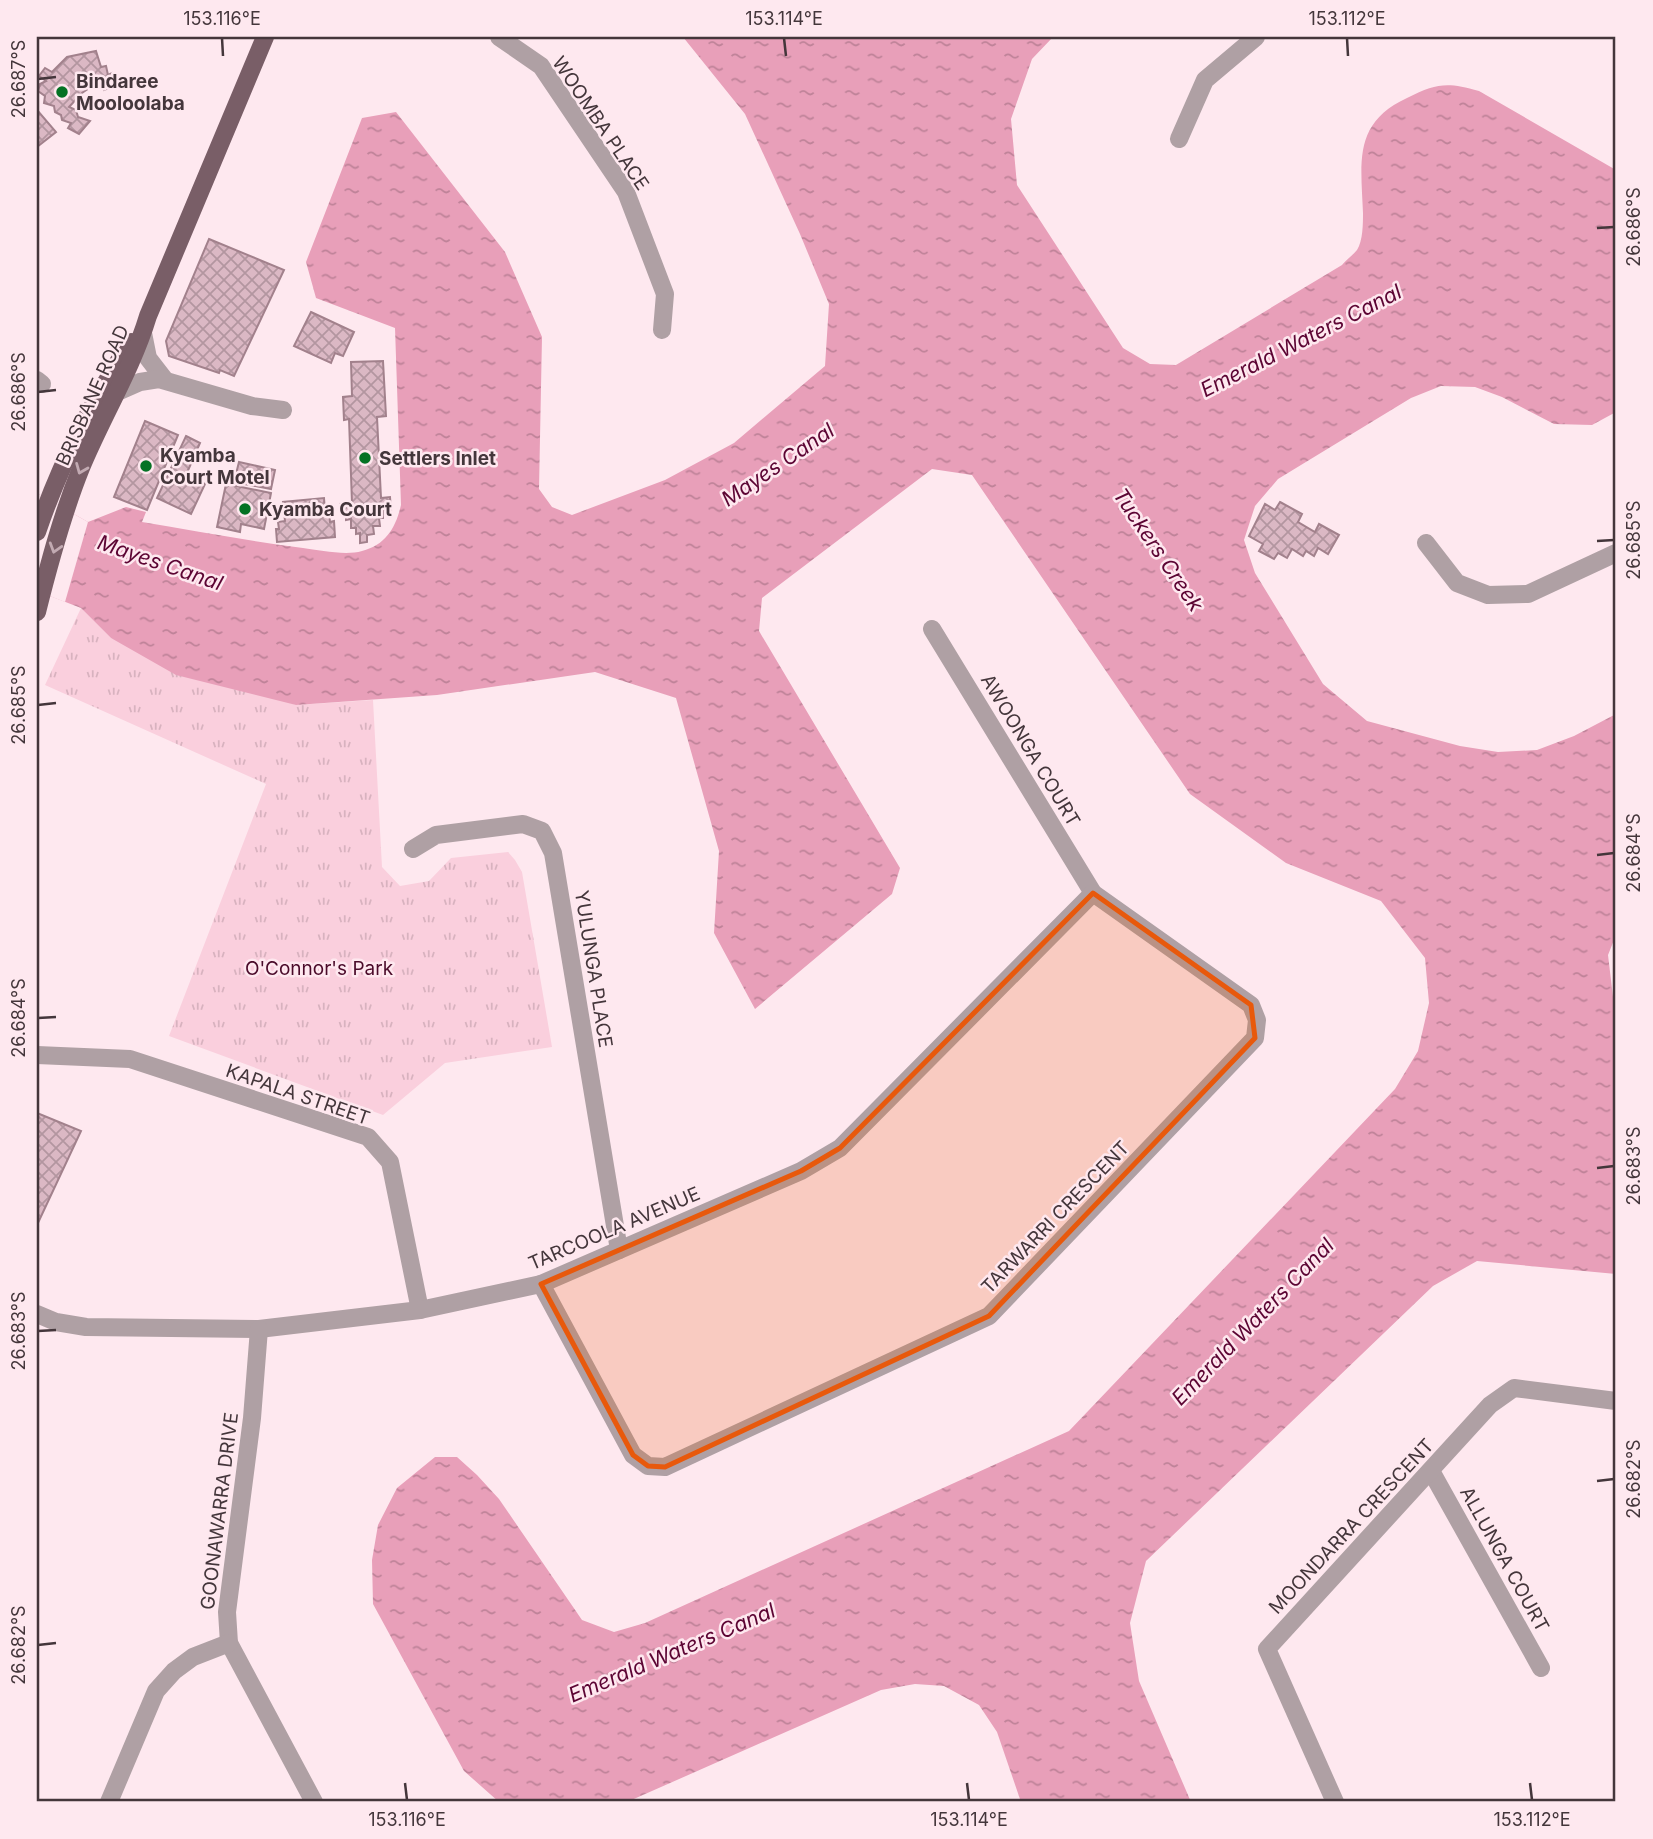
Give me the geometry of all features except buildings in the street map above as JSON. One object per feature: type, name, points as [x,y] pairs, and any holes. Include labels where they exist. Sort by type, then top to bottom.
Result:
[{"type":"main road","name":"BRISBANE ROAD","points":[[37,612],[68,503],[85,459],[135,356],[265,37]]},
{"type":"main road","name":"BRISBANE ROAD","points":[[37,532],[50,495],[95,398],[146,324]]},
{"type":"street","name":"WOOMBA PLACE","points":[[499,37],[541,66],[626,192],[665,294],[662,330]]},
{"type":"street","points":[[1179,139],[1205,80],[1256,37]]},
{"type":"street","points":[[146,324],[148,358],[165,380]]},
{"type":"street","points":[[115,393],[139,382],[165,380],[252,406],[283,410]]},
{"type":"street","points":[[1426,543],[1457,583],[1488,595],[1528,594],[1616,553]]},
{"type":"street","name":"AWOONGA COURT","points":[[933,629],[1093,892]]},
{"type":"street","name":"YULUNGA PLACE","points":[[413,849],[436,835],[523,824],[542,831],[553,853],[619,1250]]},
{"type":"street","name":"TARCOOLA AVENUE","points":[[38,1317],[86,1327],[259,1329],[420,1310],[541,1284],[801,1171],[840,1148],[1093,892]]},
{"type":"street","name":"TARWARRI CRESCENT","points":[[541,1284],[633,1455],[648,1466],[665,1467],[989,1316],[1255,1038],[1257,1020],[1251,1006],[1093,892]]},
{"type":"street","name":"KAPALA STREET","points":[[37,1055],[130,1059],[368,1138],[390,1162],[420,1310]]},
{"type":"street","name":"GOONAWARRA DRIVE","points":[[259,1329],[252,1418],[228,1599],[229,1643],[314,1802]]},
{"type":"street","name":"MOONDARRA CRESCENT","points":[[1335,1802],[1267,1649],[1490,1405],[1514,1388],[1616,1401]]},
{"type":"street","name":"ALLUNGA COURT","points":[[1431,1471],[1541,1668]]},
{"type":"street","points":[[109,1802],[156,1691],[174,1671],[193,1657],[229,1643]]},
{"type":"highlighted area","points":[[1093,893],[1251,1005],[1255,1038],[989,1316],[665,1467],[648,1466],[633,1455],[541,1284],[801,1171],[840,1148]]},
{"type":"green space","name":"O'Connor's Park","points":[[81,608],[111,638],[296,705],[373,700],[382,867],[400,886],[429,881],[451,858],[508,852],[522,872],[552,1047],[445,1063],[383,1115],[169,1036],[266,784],[45,685]]},
{"type":"water","points":[[683,37],[1053,37],[1032,59],[1011,119],[1017,185],[1123,348],[1150,364],[1176,365],[1342,265],[1354,254],[1362,232],[1362,161],[1369,132],[1377,119],[1390,108],[1417,93],[1450,85],[1479,91],[1616,170],[1616,412],[1592,425],[1554,424],[1502,397],[1475,387],[1441,386],[1411,398],[1278,479],[1255,506],[1244,540],[1255,573],[1323,684],[1367,721],[1460,746],[1498,752],[1537,750],[1574,736],[1616,714],[1616,935],[1608,955],[1616,1022],[1616,1274],[1477,1261],[1433,1286],[1146,1561],[1130,1623],[1139,1681],[1191,1802],[1021,1802],[997,1732],[979,1705],[944,1686],[915,1684],[881,1690],[627,1802],[499,1802],[464,1771],[373,1604],[372,1560],[378,1525],[397,1488],[435,1457],[457,1457],[499,1499],[582,1620],[614,1632],[645,1623],[1069,1431],[1395,1089],[1418,1051],[1429,1003],[1425,958],[1381,901],[1286,863],[1190,794],[972,475],[932,469],[762,598],[759,631],[900,868],[892,894],[755,1009],[714,933],[719,851],[676,698],[595,672],[437,695],[296,705],[176,675],[111,638],[81,608],[37,591],[37,493],[88,522],[126,507],[146,512],[142,522],[332,552],[362,551],[378,544],[389,534],[401,505],[395,328],[316,298],[306,262],[362,118],[396,112],[505,252],[542,337],[539,489],[552,507],[572,515],[665,480],[734,443],[825,366],[829,304],[800,234],[745,114]]},
{"type":"pier","points":[[37,493],[88,522],[65,602],[37,591]]},
{"type":"place","name":"Bindaree Mooloolaba","points":[[62,92]]},
{"type":"place","name":"Settlers Inlet","points":[[365,458]]},
{"type":"place","name":"Kyamba Court Motel","points":[[146,466]]},
{"type":"place","name":"Kyamba Court","points":[[245,509]]},
{"type":"water label","name":"Emerald Waters Canal","points":[[1301,341]]},
{"type":"water label","name":"Mayes Canal","points":[[778,465]]},
{"type":"water label","name":"Tuckers Creek","points":[[1158,550]]},
{"type":"water label","name":"Mayes Canal","points":[[160,563]]},
{"type":"water label","name":"Emerald Waters Canal","points":[[1253,1322]]},
{"type":"water label","name":"Emerald Waters Canal","points":[[672,1653]]}]
